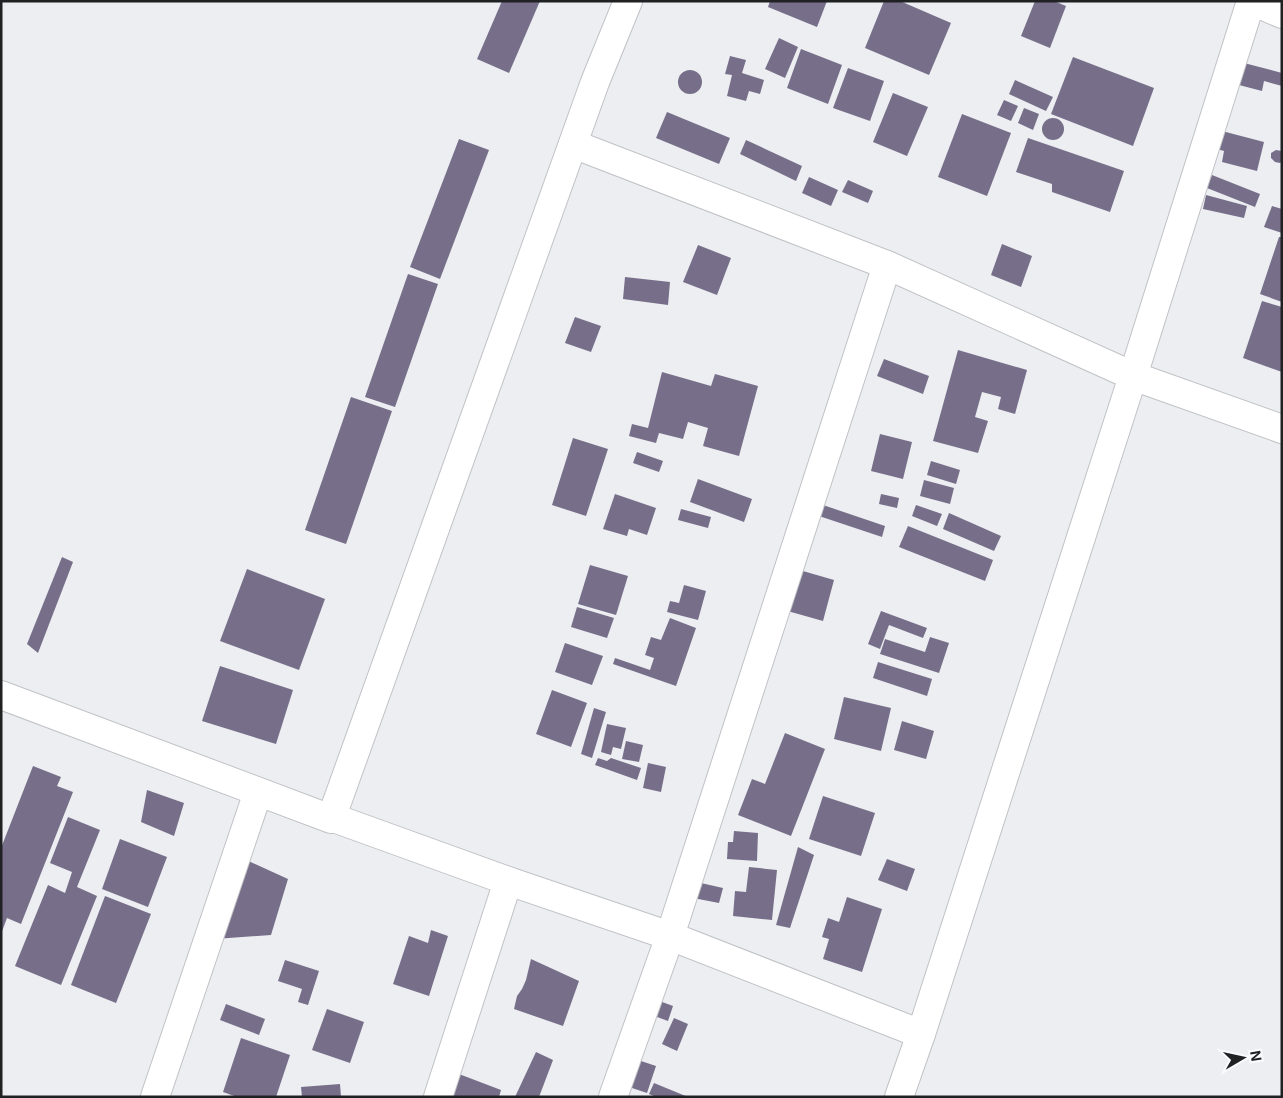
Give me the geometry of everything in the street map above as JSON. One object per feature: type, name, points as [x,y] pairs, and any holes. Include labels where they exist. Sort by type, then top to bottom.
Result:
[{"type":"street","points":[[331,818],[595,82],[628,1]]},
{"type":"street","points":[[899,1097],[1133,376],[1251,1],[1282,14]]},
{"type":"street","points":[[573,144],[887,265],[1133,376],[1282,430]]},
{"type":"street","points":[[613,1097],[670,936],[887,265]]},
{"type":"street","points":[[1,695],[258,792],[508,882],[670,936],[921,1034]]},
{"type":"street","points":[[155,1097],[258,792]]},
{"type":"street","points":[[438,1097],[508,882]]},
{"type":"building","points":[[502,1],[540,1],[509,73],[477,59]]},
{"type":"building","points":[[770,1],[827,1],[817,27],[768,7]]},
{"type":"building","points":[[884,1],[900,1],[951,23],[929,75],[865,48]]},
{"type":"building","points":[[1035,1],[1054,1],[1066,6],[1050,48],[1021,36]]},
{"type":"building","points":[[779,38],[798,47],[785,78],[765,69]]},
{"type":"building","points":[[801,49],[842,65],[828,104],[787,88]]},
{"type":"building","points":[[730,56],[746,60],[742,73],[764,80],[760,94],[749,91],[746,101],[727,96],[732,75],[725,74]]},
{"type":"building","points":[[1073,57],[1154,88],[1133,146],[1051,114]]},
{"type":"building","points":[[1244,63],[1282,73],[1282,86],[1264,81],[1262,91],[1239,85]]},
{"type":"building","points":[[848,68],[884,81],[870,121],[833,108]]},
{"type":"building","points":[[690,70],[695,71],[701,77],[701,87],[695,93],[690,94],[685,93],[679,87],[678,82],[679,77],[685,71]]},
{"type":"building","points":[[1015,80],[1053,97],[1046,111],[1009,94]]},
{"type":"building","points":[[893,93],[928,107],[907,156],[873,142]]},
{"type":"building","points":[[1004,100],[1018,106],[1011,121],[997,115]]},
{"type":"building","points":[[1024,108],[1039,114],[1033,130],[1018,123]]},
{"type":"building","points":[[667,112],[730,138],[719,164],[656,138]]},
{"type":"building","points":[[962,114],[1011,133],[987,196],[938,177]]},
{"type":"building","points":[[1053,118],[1061,121],[1064,129],[1061,137],[1053,140],[1045,137],[1042,129],[1045,121]]},
{"type":"building","points":[[1222,131],[1264,142],[1257,171],[1222,162],[1224,151],[1217,149]]},
{"type":"building","points":[[1028,138],[1124,171],[1110,212],[1052,192],[1052,184],[1016,172]]},
{"type":"building","points":[[459,139],[489,150],[440,279],[410,267]]},
{"type":"building","points":[[746,140],[802,166],[796,181],[740,154]]},
{"type":"building","points":[[1276,150],[1282,151],[1282,161],[1280,163],[1275,162],[1271,158],[1271,153]]},
{"type":"building","points":[[1212,175],[1260,194],[1255,207],[1207,188]]},
{"type":"building","points":[[809,177],[838,190],[831,206],[802,193]]},
{"type":"building","points":[[848,180],[873,191],[868,203],[842,192]]},
{"type":"building","points":[[1206,195],[1247,206],[1244,218],[1203,209]]},
{"type":"building","points":[[1272,206],[1282,209],[1282,233],[1264,227]]},
{"type":"building","points":[[1279,237],[1282,237],[1282,302],[1260,294]]},
{"type":"building","points":[[1002,244],[1032,256],[1021,287],[991,275]]},
{"type":"building","points":[[698,245],[731,258],[717,295],[683,282]]},
{"type":"building","points":[[408,274],[438,284],[395,407],[365,397]]},
{"type":"building","points":[[625,277],[670,282],[668,305],[623,299]]},
{"type":"building","points":[[1262,301],[1282,307],[1282,372],[1243,358]]},
{"type":"building","points":[[575,317],[601,326],[591,352],[565,343]]},
{"type":"building","points":[[958,350],[1027,370],[1015,414],[998,409],[1001,397],[982,392],[975,417],[988,421],[978,453],[933,441]]},
{"type":"building","points":[[884,359],[929,376],[923,394],[877,376]]},
{"type":"building","points":[[662,372],[711,386],[715,374],[758,386],[739,456],[703,446],[708,428],[688,422],[683,439],[659,433],[656,443],[629,436],[632,424],[648,428]]},
{"type":"building","points":[[351,397],[392,411],[346,544],[305,530]]},
{"type":"building","points":[[880,434],[912,442],[903,479],[871,471]]},
{"type":"building","points":[[573,438],[608,449],[586,516],[552,505]]},
{"type":"building","points":[[637,452],[663,461],[659,472],[633,463]]},
{"type":"building","points":[[931,461],[960,470],[956,484],[927,475]]},
{"type":"building","points":[[698,479],[752,499],[744,522],[690,502]]},
{"type":"building","points":[[924,480],[954,488],[950,504],[920,496]]},
{"type":"building","points":[[615,494],[656,508],[647,535],[629,529],[627,536],[603,529]]},
{"type":"building","points":[[881,494],[899,498],[897,508],[879,504]]},
{"type":"building","points":[[823,505],[885,526],[882,537],[819,516]]},
{"type":"building","points":[[916,505],[942,514],[937,526],[912,516]]},
{"type":"building","points":[[681,509],[711,517],[708,528],[678,520]]},
{"type":"building","points":[[949,513],[1001,536],[994,551],[943,529]]},
{"type":"building","points":[[908,526],[993,560],[985,581],[899,547]]},
{"type":"building","points":[[62,557],[73,562],[38,653],[27,644]]},
{"type":"building","points":[[590,565],[628,576],[616,615],[578,604]]},
{"type":"building","points":[[247,569],[325,599],[299,670],[220,641]]},
{"type":"building","points":[[796,569],[834,580],[823,621],[784,610]]},
{"type":"building","points":[[684,585],[706,591],[698,620],[667,612],[670,601],[679,603]]},
{"type":"building","points":[[577,607],[614,618],[607,638],[571,627]]},
{"type":"building","points":[[881,611],[927,628],[923,638],[889,625],[880,649],[868,644]]},
{"type":"building","points":[[670,618],[696,628],[676,686],[613,664],[615,658],[650,670],[654,658],[645,655],[651,637],[661,640]]},
{"type":"building","points":[[930,637],[949,643],[939,673],[880,654],[885,639],[925,652]]},
{"type":"building","points":[[565,643],[603,656],[592,685],[555,672]]},
{"type":"building","points":[[878,662],[932,679],[927,696],[873,678]]},
{"type":"building","points":[[220,666],[293,690],[276,744],[202,721]]},
{"type":"building","points":[[552,690],[587,703],[571,747],[536,734]]},
{"type":"building","points":[[844,697],[891,708],[881,751],[834,739]]},
{"type":"building","points":[[594,708],[606,712],[592,758],[581,754]]},
{"type":"building","points":[[902,721],[934,731],[926,759],[894,750]]},
{"type":"building","points":[[607,724],[626,728],[621,749],[613,747],[611,755],[601,752]]},
{"type":"building","points":[[785,733],[825,749],[791,836],[738,815],[752,779],[765,784]]},
{"type":"building","points":[[626,741],[643,745],[639,762],[622,759]]},
{"type":"building","points":[[598,758],[607,761],[611,758],[641,768],[637,780],[595,765]]},
{"type":"building","points":[[648,763],[666,767],[661,792],[643,788]]},
{"type":"building","points":[[33,766],[61,777],[57,786],[73,792],[21,924],[7,918],[1,934],[1,848]]},
{"type":"building","points":[[147,790],[184,803],[174,836],[141,822]]},
{"type":"building","points":[[823,796],[875,813],[861,856],[809,839]]},
{"type":"building","points":[[68,817],[100,830],[77,887],[97,896],[61,985],[15,966],[48,885],[65,893],[72,872],[50,863]]},
{"type":"building","points":[[734,831],[758,833],[757,861],[727,859],[728,842],[733,842]]},
{"type":"building","points":[[120,839],[167,857],[148,907],[102,889]]},
{"type":"building","points":[[798,847],[814,855],[790,928],[776,925]]},
{"type":"building","points":[[244,859],[288,879],[271,935],[215,939]]},
{"type":"building","points":[[887,859],[915,869],[907,891],[878,880]]},
{"type":"building","points":[[749,867],[777,870],[772,920],[733,916],[735,891],[746,892]]},
{"type":"building","points":[[692,881],[723,888],[719,903],[688,897]]},
{"type":"building","points":[[105,896],[151,914],[116,1003],[71,985]]},
{"type":"building","points":[[847,897],[882,909],[862,972],[823,959],[829,939],[822,937],[828,918],[839,922]]},
{"type":"building","points":[[431,930],[448,936],[429,996],[393,984],[409,936],[428,943]]},
{"type":"building","points":[[531,959],[579,981],[563,1026],[514,1009],[517,996],[526,980]]},
{"type":"building","points":[[285,960],[319,971],[308,1005],[298,1002],[302,989],[278,981]]},
{"type":"building","points":[[654,999],[673,1006],[668,1021],[649,1014]]},
{"type":"building","points":[[226,1004],[265,1019],[259,1035],[220,1020]]},
{"type":"building","points":[[327,1009],[364,1022],[350,1063],[312,1050]]},
{"type":"building","points":[[674,1018],[688,1024],[677,1051],[662,1044]]},
{"type":"building","points":[[241,1038],[290,1055],[276,1097],[237,1097],[223,1092]]},
{"type":"building","points":[[536,1052],[553,1060],[539,1097],[515,1097]]},
{"type":"building","points":[[635,1059],[656,1066],[647,1093],[626,1086]]},
{"type":"building","points":[[459,1074],[501,1090],[499,1097],[458,1097],[452,1095]]},
{"type":"building","points":[[654,1083],[688,1097],[656,1097],[649,1094]]},
{"type":"building","points":[[340,1084],[341,1097],[302,1097],[301,1087]]}]
